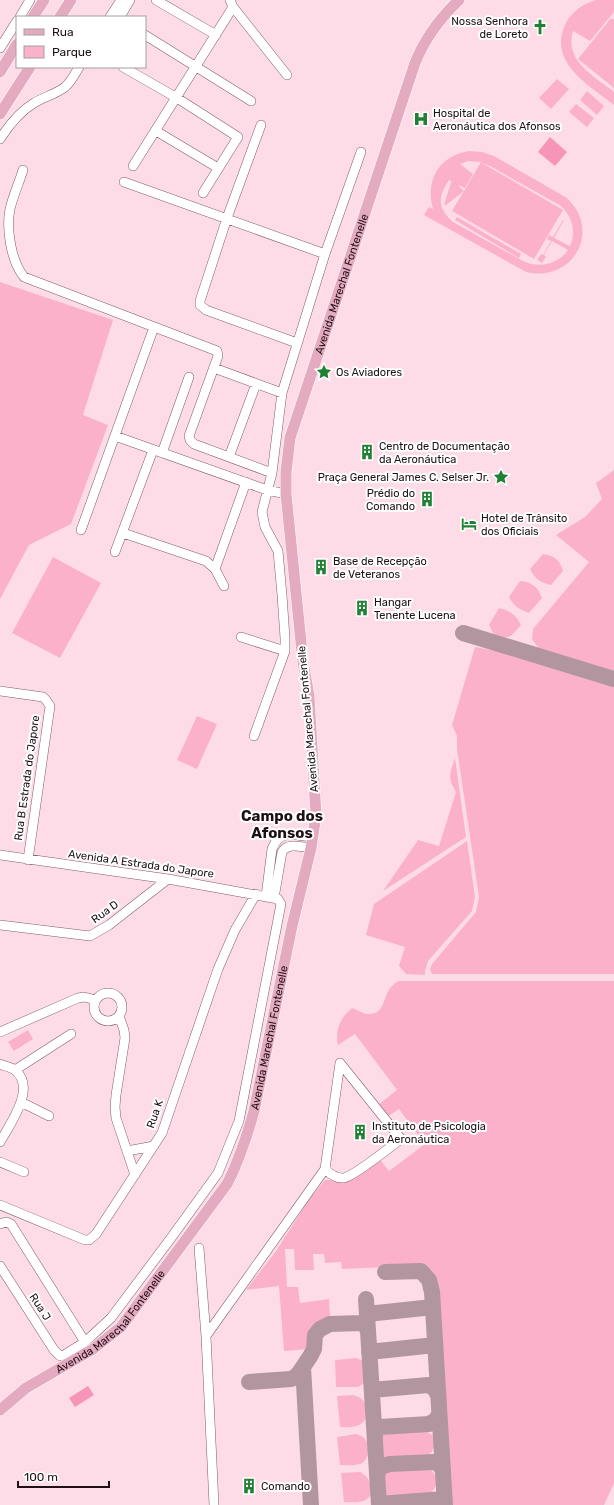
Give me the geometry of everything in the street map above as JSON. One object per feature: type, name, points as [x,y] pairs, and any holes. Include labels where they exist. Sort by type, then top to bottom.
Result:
[{"type":"main road","points":[[34,16],[44,0]]},
{"type":"main road","points":[[61,16],[70,0]]},
{"type":"main road","name":"Avenida Marechal Fontenelle","points":[[0,1410],[26,1388],[93,1349],[121,1327],[227,1184],[239,1158],[254,1111],[316,816],[309,696],[303,662],[286,494],[286,472],[290,438],[415,63],[430,32],[444,14],[459,0]]},
{"type":"main road","points":[[0,72],[16,46]]},
{"type":"main road","points":[[0,114],[29,68]]},
{"type":"street","points":[[21,16],[30,0]]},
{"type":"street","points":[[114,16],[121,0]]},
{"type":"street","points":[[114,16],[130,0]]},
{"type":"street","points":[[156,0],[216,35]]},
{"type":"street","points":[[133,166],[156,132],[216,35],[232,4],[287,75]]},
{"type":"street","points":[[1,42],[16,22]]},
{"type":"street","points":[[146,36],[251,101]]},
{"type":"street","points":[[0,139],[9,125],[20,113],[34,103],[64,88],[71,81],[78,68]]},
{"type":"street","points":[[125,68],[177,98],[238,137],[203,193]]},
{"type":"street","points":[[261,125],[227,218],[200,305],[206,310],[297,343]]},
{"type":"street","points":[[156,132],[218,168]]},
{"type":"street","points":[[254,736],[285,651],[278,551],[266,527],[262,512],[272,473],[282,393],[325,254],[361,152]]},
{"type":"street","points":[[23,170],[10,208],[9,219],[13,255],[24,277],[215,349],[218,356],[190,436],[190,440],[194,444],[272,473]]},
{"type":"street","points":[[124,182],[325,254]]},
{"type":"street","points":[[81,530],[154,327]]},
{"type":"street","points":[[214,368],[282,393]]},
{"type":"street","points":[[162,453],[189,377]]},
{"type":"street","points":[[229,457],[256,384]]},
{"type":"street","points":[[115,436],[267,490],[286,494]]},
{"type":"street","points":[[115,552],[153,450]]},
{"type":"street","points":[[215,569],[246,482]]},
{"type":"street","points":[[123,533],[206,562],[215,569],[224,586]]},
{"type":"street","points":[[241,638],[285,651]]},
{"type":"street","name":"Rua B Estrada do Japore","points":[[0,691],[42,697],[50,706],[28,860]]},
{"type":"street","points":[[0,1224],[6,1222],[11,1224],[85,1342],[102,1327],[120,1306],[209,1187],[225,1159],[239,1120],[281,904],[273,898],[268,876],[272,849],[277,839],[287,834],[311,842]]},
{"type":"street","points":[[277,839],[285,848]]},
{"type":"street","points":[[273,898],[282,852],[289,845],[311,842]]},
{"type":"street","name":"Avenida A Estrada do Japore","points":[[0,855],[168,879],[273,898]]},
{"type":"street","points":[[268,876],[278,878]]},
{"type":"street","name":"Rua D","points":[[0,925],[90,936],[109,925],[168,879]]},
{"type":"street","name":"Rua K","points":[[0,1205],[62,1232],[85,1240],[90,1240],[96,1234],[162,1133],[218,969],[235,930],[256,894]]},
{"type":"street","points":[[108,993],[114,994],[122,1005],[119,1016],[113,1021],[107,1022],[101,1020],[94,1011],[96,1000],[101,995],[108,993]]},
{"type":"street","points":[[0,1032],[78,998],[84,997],[96,1000]]},
{"type":"street","points":[[119,1016],[125,1038],[115,1107],[116,1118],[135,1175]]},
{"type":"street","points":[[15,1070],[71,1034]]},
{"type":"street","points":[[206,1336],[325,1169],[340,1063],[401,1139],[358,1170],[344,1178],[334,1177],[325,1169]]},
{"type":"street","points":[[0,1064],[15,1070],[23,1085],[24,1092],[21,1102],[0,1142]]},
{"type":"street","points":[[21,1102],[50,1116]]},
{"type":"street","points":[[127,1151],[154,1146]]},
{"type":"street","points":[[0,1162],[24,1172]]},
{"type":"street","points":[[198,1248],[206,1336],[214,1505]]},
{"type":"street","name":"Rua J","points":[[0,1266],[55,1352],[60,1356],[64,1355],[85,1342]]},
{"type":"green space","points":[[596,0],[614,0],[614,12],[590,41],[573,31],[571,42],[573,51],[583,67],[614,92],[614,105],[583,81],[574,72],[566,62],[562,51],[561,39],[567,20],[578,9]]},
{"type":"green space","points":[[611,18],[614,20],[614,88],[578,59]]},
{"type":"green space","points":[[557,79],[569,89],[551,109],[539,98]]},
{"type":"green space","points":[[587,91],[604,106],[597,115],[580,100]]},
{"type":"green space","points":[[576,104],[594,118],[587,127],[569,112]]},
{"type":"green space","points":[[469,151],[482,152],[494,156],[567,198],[577,211],[582,225],[582,239],[577,252],[569,262],[557,270],[543,273],[526,272],[424,215],[429,207],[433,209],[431,188],[437,171],[442,164],[459,154]],"holes":[[[468,161],[481,162],[464,191],[458,185],[465,188],[473,174],[460,164]],[[482,163],[561,206],[571,220],[573,230],[572,241],[570,246],[554,238],[563,220],[553,237],[549,235],[547,239],[551,241],[543,255],[541,254],[537,260],[542,263],[546,257],[544,255],[552,241],[568,250],[559,259],[549,264],[531,264],[453,222],[448,217],[442,207],[441,197],[449,180],[454,183],[451,182],[444,205],[464,191],[452,211],[534,259],[563,210]]]},
{"type":"green space","points":[[457,217],[521,254],[519,258],[455,220]]},
{"type":"green space","points":[[0,282],[113,320],[83,415],[108,425],[71,524],[29,545],[0,599]]},
{"type":"green space","points":[[614,470],[614,671],[539,649],[532,639],[533,629],[589,562],[556,535],[585,517],[602,499],[596,483]]},
{"type":"green space","points":[[543,554],[556,559],[563,571],[551,585],[539,580],[530,569]]},
{"type":"green space","points":[[53,557],[101,583],[60,658],[12,633]]},
{"type":"green space","points":[[520,581],[534,586],[539,591],[542,598],[529,613],[517,607],[509,597]]},
{"type":"green space","points":[[499,608],[513,614],[521,625],[511,636],[502,639],[493,633],[489,625]]},
{"type":"green space","points":[[475,647],[512,654],[614,686],[614,974],[432,974],[430,969],[432,964],[476,912],[479,897],[457,749],[457,736],[452,725]]},
{"type":"green space","points":[[197,716],[217,724],[197,769],[177,760]]},
{"type":"green space","points":[[455,758],[466,837],[383,891],[418,840],[439,846],[456,792],[450,779]]},
{"type":"green space","points":[[467,841],[475,897],[472,911],[428,961],[425,975],[406,974],[399,966],[405,947],[366,935],[374,904]]},
{"type":"green space","points":[[399,981],[614,981],[614,1483],[604,1505],[450,1505],[436,1285],[431,1274],[424,1269],[412,1266],[342,1269],[341,1262],[325,1263],[324,1254],[313,1254],[314,1270],[295,1270],[294,1249],[285,1249],[287,1287],[298,1287],[300,1303],[329,1299],[330,1318],[312,1329],[309,1337],[309,1349],[284,1351],[279,1286],[246,1290],[276,1251],[308,1201],[325,1180],[344,1180],[378,1157],[389,1171],[425,1144],[399,1109],[387,1117],[378,1105],[397,1090],[355,1034],[338,1045],[337,1040],[339,1025],[344,1016],[352,1008],[366,1014],[373,1014],[382,1007],[389,990]]},
{"type":"green space","points":[[28,1030],[33,1039],[14,1051],[8,1042]]},
{"type":"green space","points":[[356,1358],[363,1361],[366,1369],[363,1384],[358,1387],[336,1387],[335,1360]]},
{"type":"green space","points":[[353,1395],[363,1400],[366,1404],[366,1418],[357,1426],[340,1427],[337,1396]]},
{"type":"green space","points":[[423,1429],[432,1435],[435,1443],[432,1452],[425,1457],[388,1460],[380,1456],[377,1448],[379,1439],[385,1433]]},
{"type":"green space","points":[[356,1434],[363,1437],[367,1442],[367,1457],[360,1464],[340,1465],[337,1437]]},
{"type":"green space","points":[[428,1468],[435,1475],[437,1482],[434,1490],[427,1497],[388,1499],[380,1488],[381,1481],[389,1470]]},
{"type":"green space","points":[[360,1472],[364,1474],[370,1482],[372,1491],[368,1499],[361,1502],[344,1502],[341,1473]]},
{"type":"shaded area","points":[[550,137],[567,152],[555,166],[538,152]]},
{"type":"shaded area","points":[[88,1386],[94,1395],[75,1407],[69,1398]]},
{"type":"taxiway","points":[[463,633],[614,679]]},
{"type":"taxiway","points":[[385,1272],[421,1271],[429,1280],[432,1292],[445,1505]]},
{"type":"taxiway","points":[[366,1299],[379,1505]]},
{"type":"taxiway","points":[[367,1314],[433,1307]]},
{"type":"taxiway","points":[[249,1382],[291,1379],[295,1377],[314,1349],[315,1335],[320,1329],[330,1324],[361,1323],[365,1325],[368,1331]]},
{"type":"taxiway","points":[[369,1352],[435,1345]]},
{"type":"taxiway","points":[[303,1367],[311,1505]]},
{"type":"taxiway","points":[[372,1390],[428,1385],[434,1388],[438,1395]]},
{"type":"taxiway","points":[[375,1437],[375,1433],[380,1427],[429,1424],[436,1420],[439,1414]]},
{"type":"taxiway","points":[[377,1475],[380,1467],[390,1464],[434,1462],[438,1463],[443,1470]]},
{"type":"taxiway","points":[[379,1504],[444,1499]]},
{"type":"place","name":"Nossa Senhora de Loreto","points":[[540,27]]},
{"type":"place","name":"Hospital de Aeronáutica dos Afonsos","points":[[421,119]]},
{"type":"place","name":"Os Aviadores","points":[[324,372]]},
{"type":"place","name":"Centro de Documentação da Aeronáutica","points":[[367,452]]},
{"type":"place","name":"Praça General James C. Selser Jr.","points":[[501,477]]},
{"type":"place","name":"Prédio do Comando","points":[[427,499]]},
{"type":"place","name":"Hotel de Trânsito dos Oficiais","points":[[469,524]]},
{"type":"place","name":"Base de Recepção de Veteranos","points":[[321,567]]},
{"type":"place","name":"Hangar Tenente Lucena","points":[[362,608]]},
{"type":"place","name":"Instituto de Psicologia da Aeronáutica","points":[[360,1132]]},
{"type":"place","name":"Comando","points":[[249,1486]]},
{"type":"district","name":"Campo dos Afonsos","points":[[282,824]]}]
